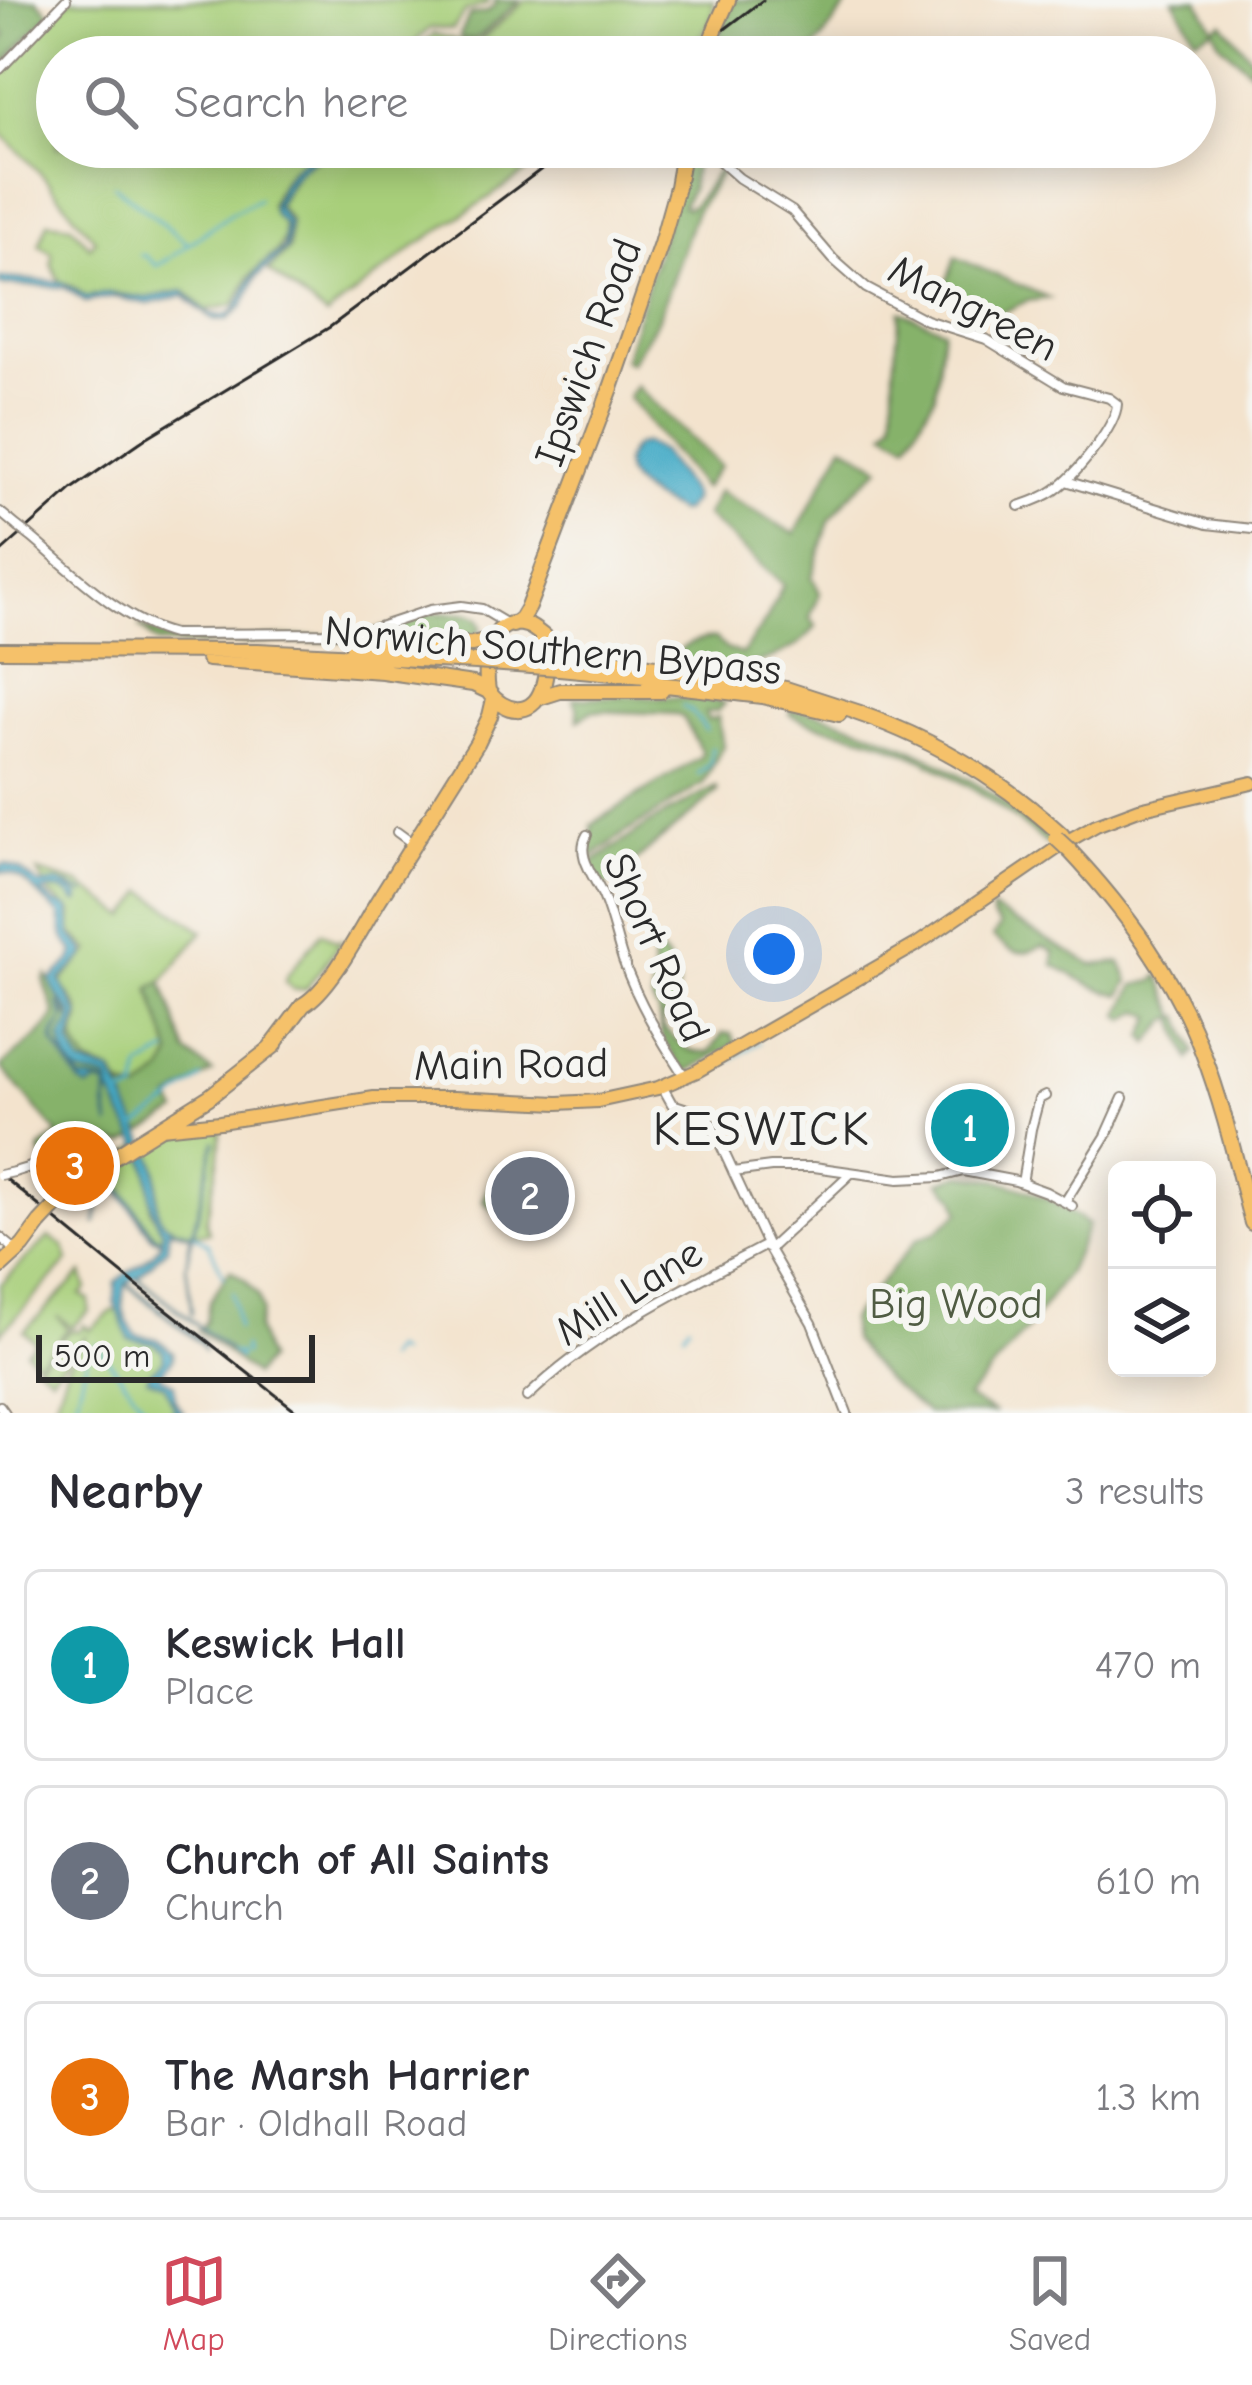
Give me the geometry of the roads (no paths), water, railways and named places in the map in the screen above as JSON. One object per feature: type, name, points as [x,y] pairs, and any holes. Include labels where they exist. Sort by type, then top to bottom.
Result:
[{"type":"highway","points":[[713,36],[726,1]]},
{"type":"highway","name":"Ipswich Road","points":[[512,625],[525,615],[541,575],[661,244],[680,168]]},
{"type":"highway","name":"Ipswich Road","points":[[538,634],[533,622],[541,575]]},
{"type":"highway","points":[[186,650],[472,644],[512,625],[524,625],[567,652],[786,689],[860,713]]},
{"type":"highway","points":[[538,634],[546,670],[538,698]]},
{"type":"highway","points":[[6,1251],[91,1172],[146,1137],[190,1119],[270,1049],[308,1004],[348,950],[477,742],[490,716],[487,659],[494,637]]},
{"type":"highway","name":"Norwich Southern Bypass","points":[[0,653],[186,650],[559,671],[774,691],[860,713],[920,738],[1005,788],[1139,920],[1185,995],[1218,1073],[1252,1198]]},
{"type":"highway","name":"Norwich Southern Bypass","points":[[0,653],[475,665]]},
{"type":"highway","points":[[158,656],[382,671],[473,684],[512,710]]},
{"type":"highway","name":"Norwich Southern Bypass","points":[[559,671],[797,703],[862,722],[928,750],[984,782],[1059,837]]},
{"type":"highway","points":[[477,742],[500,716],[560,692],[695,691],[797,703]]},
{"type":"highway","name":"Norwich Southern Bypass","points":[[1073,850],[1130,920],[1179,998],[1221,1106],[1252,1223]]},
{"type":"main road","name":"Main Road","points":[[190,1119],[374,1098],[586,1102],[662,1086],[916,945],[1096,825],[1129,812],[1252,783]]},
{"type":"street","points":[[0,69],[65,0]]},
{"type":"street","name":"Mangreen","points":[[728,168],[792,211],[833,259],[866,288],[926,320],[986,339],[1063,386],[1114,401],[1118,407],[1114,419],[1066,481],[1019,506]]},
{"type":"street","points":[[1066,481],[1207,524],[1252,529]]},
{"type":"street","points":[[0,512],[128,613],[173,634],[342,633],[382,627],[451,606],[477,608],[512,625]]},
{"type":"street","points":[[490,614],[496,625],[494,637]]},
{"type":"street","points":[[398,832],[413,844]]},
{"type":"street","name":"Short Road","points":[[583,836],[584,856],[603,895],[625,964],[656,1033],[685,1077]]},
{"type":"street","points":[[662,1086],[672,1104],[708,1119],[768,1247],[812,1322],[847,1413]]},
{"type":"street","points":[[1022,1183],[1022,1155],[1039,1099],[1045,1096]]},
{"type":"street","points":[[733,1172],[814,1167],[916,1178],[963,1171],[1022,1183],[1068,1204],[1123,1098]]},
{"type":"street","points":[[0,1175],[76,1153]]},
{"type":"street","name":"Mill Lane","points":[[527,1397],[574,1356],[623,1324],[709,1273],[768,1247],[851,1173]]},
{"type":"water","points":[[303,168],[276,206],[289,223],[287,249],[256,278],[243,306],[227,320],[212,319],[184,296],[148,304],[115,297],[85,302],[64,287],[0,285],[0,278],[62,282],[86,297],[108,293],[147,298],[183,291],[210,313],[223,316],[235,309],[257,271],[284,248],[285,225],[272,205],[293,169]]},
{"type":"water","points":[[645,443],[661,452],[692,494],[684,511],[649,496],[626,472],[629,453]]},
{"type":"water","points":[[0,866],[20,870],[39,885],[58,882],[87,894],[63,885],[79,896],[75,902],[60,890],[42,892],[69,908],[71,935],[85,951],[60,980],[79,1015],[70,1043],[81,1065],[112,1073],[147,1146],[186,1131],[148,1147],[157,1171],[157,1207],[168,1225],[192,1233],[215,1140],[186,1265],[191,1235],[169,1229],[167,1248],[138,1277],[231,1352],[136,1277],[127,1283],[201,1341],[205,1352],[126,1284],[123,1297],[126,1317],[136,1335],[157,1339],[173,1352],[173,1359],[159,1375],[174,1384],[175,1401],[184,1413],[176,1413],[165,1385],[147,1378],[164,1360],[163,1351],[154,1343],[129,1339],[115,1302],[116,1282],[162,1241],[152,1237],[110,1179],[104,1192],[109,1170],[141,1150],[110,1091],[110,1127],[106,1107],[107,1086],[99,1083],[88,1088],[80,1083],[53,1042],[64,1018],[58,1001],[66,1015],[55,1044],[81,1080],[103,1082],[110,1086],[108,1079],[75,1070],[63,1048],[61,1039],[72,1014],[51,980],[74,952],[64,938],[60,914],[24,881],[0,872]],"holes":[[[141,1151],[153,1211],[163,1231],[161,1238],[153,1234],[112,1175],[115,1167]]]},
{"type":"waterway","points":[[114,185],[187,243]]},
{"type":"waterway","points":[[173,256],[259,199]]},
{"type":"waterway","points":[[140,255],[157,266],[170,258]]},
{"type":"waterway","points":[[682,706],[706,730]]},
{"type":"waterway","points":[[698,774],[710,764],[712,748]]},
{"type":"waterway","points":[[928,944],[986,904]]},
{"type":"waterway","points":[[725,1063],[759,1042]]},
{"type":"waterway","points":[[122,1096],[136,1092],[141,1068],[168,1052]]},
{"type":"waterway","points":[[136,1128],[202,1078]]},
{"type":"waterway","points":[[91,1184],[109,1171]]},
{"type":"waterway","points":[[195,1235],[209,1244],[224,1277]]},
{"type":"waterway","points":[[232,1293],[238,1328]]},
{"type":"waterway","points":[[684,1333],[689,1324]]},
{"type":"waterway","points":[[96,1344],[150,1413]]},
{"type":"waterway","points":[[77,1400],[94,1347]]},
{"type":"waterway","points":[[243,1347],[244,1354]]},
{"type":"waterway","points":[[385,1360],[392,1350],[398,1354]]},
{"type":"waterway","points":[[231,1352],[239,1358],[238,1353]]},
{"type":"waterway","points":[[86,1413],[91,1402]]},
{"type":"railway","points":[[716,36],[763,0]]},
{"type":"railway","points":[[0,553],[72,489],[146,438],[330,327],[543,168]]},
{"type":"railway","points":[[0,1174],[299,1413]]},
{"type":"place","name":"Keswick Hall","points":[[970,1128]]},
{"type":"place","name":"The Marsh Harrier","points":[[75,1166]]},
{"type":"place","name":"Church of All Saints","points":[[530,1196]]},
{"type":"district","name":"KESWICK","points":[[762,1128]]},
{"type":"park label","name":"Big Wood","points":[[956,1303]]}]
